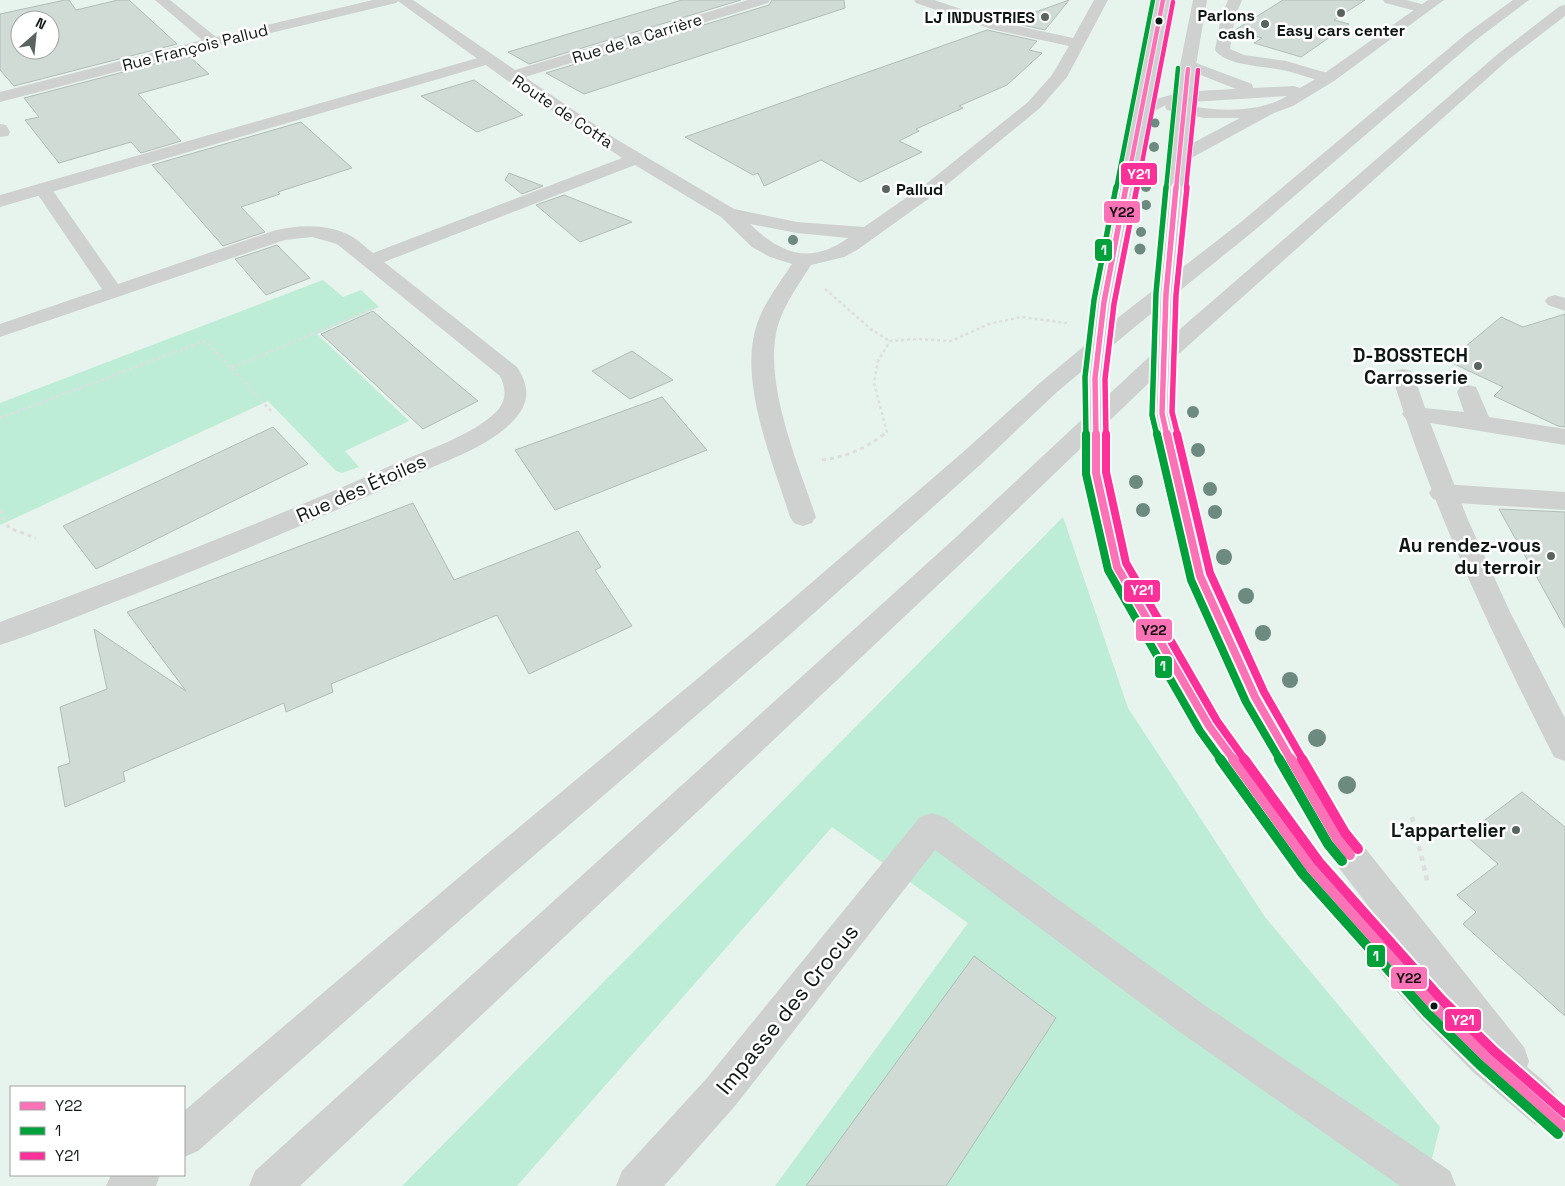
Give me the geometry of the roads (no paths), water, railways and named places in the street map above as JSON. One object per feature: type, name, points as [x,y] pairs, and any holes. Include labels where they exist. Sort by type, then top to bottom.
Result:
[{"type":"main road","points":[[162,0],[213,42]]},
{"type":"main road","name":"Rue François Pallud","points":[[0,97],[213,42],[391,0]]},
{"type":"main road","name":"Route de Cotfa","points":[[404,0],[511,76],[635,159],[728,213],[759,243],[800,268],[838,253],[866,233]]},
{"type":"main road","name":"Rue de la Carrière","points":[[511,76],[763,0]]},
{"type":"main road","points":[[921,0],[996,26],[1078,43]]},
{"type":"main road","points":[[866,233],[932,188],[1034,105],[1059,77],[1101,0]]},
{"type":"main road","points":[[1163,0],[1163,102],[1178,158],[1166,294],[1162,413],[1200,576],[1255,696],[1337,839],[1557,1119]]},
{"type":"main road","points":[[1235,0],[1228,17],[1223,52],[1234,56],[1284,65],[1328,78]]},
{"type":"main road","points":[[1390,0],[1424,9]]},
{"type":"main road","points":[[1178,158],[1268,110],[1287,103],[1328,78],[1436,0]]},
{"type":"main road","points":[[185,1136],[489,872],[784,623],[971,460],[1049,387],[1248,226],[1471,37],[1522,0]]},
{"type":"main road","points":[[1197,3],[1188,65],[1163,102],[1108,284],[1101,329],[1095,378],[1096,473],[1117,567],[1209,726],[1311,868],[1434,1006],[1487,1058],[1557,1119]]},
{"type":"main road","points":[[270,1186],[963,546],[1173,347],[1504,56],[1565,9]]},
{"type":"main road","points":[[0,201],[488,60]]},
{"type":"main road","points":[[1188,65],[1241,86],[1274,92]]},
{"type":"main road","points":[[1163,102],[1306,90]]},
{"type":"main road","points":[[1163,102],[1211,114],[1234,114],[1268,110]]},
{"type":"main road","points":[[370,261],[635,159]]},
{"type":"main road","points":[[43,189],[114,292]]},
{"type":"main road","name":"Route de Cotfa","points":[[728,213],[790,227],[840,233],[866,233]]},
{"type":"main road","name":"Rue des Étoiles","points":[[0,331],[280,235],[298,231],[317,231],[344,240],[509,372],[517,385],[516,400],[504,416],[481,433],[370,486],[166,571],[0,634]]},
{"type":"main road","points":[[800,268],[774,308],[765,334],[763,363],[770,404],[803,517]]},
{"type":"main road","points":[[1402,376],[1442,493],[1484,590],[1565,748]]},
{"type":"main road","points":[[1468,392],[1480,423]]},
{"type":"main road","points":[[1414,414],[1565,437]]},
{"type":"main road","points":[[1442,493],[1565,502]]},
{"type":"main road","name":"Impasse des Crocus","points":[[637,1186],[721,1092],[932,828],[1190,1017],[1434,1186]]},
{"type":"main road","points":[[127,1186],[139,1176]]},
{"type":"place","name":"Easy cars center","points":[[1341,13]]},
{"type":"place","name":"LJ INDUSTRIES","points":[[1045,17]]},
{"type":"place","name":"Parlons cash","points":[[1265,24]]},
{"type":"place","name":"Pallud","points":[[886,189]]},
{"type":"place","name":"D-BOSSTECH Carrosserie","points":[[1478,366]]},
{"type":"place","name":"Au rendez-vous du terroir","points":[[1551,556]]},
{"type":"place","name":"L'appartelier","points":[[1516,830]]}]
